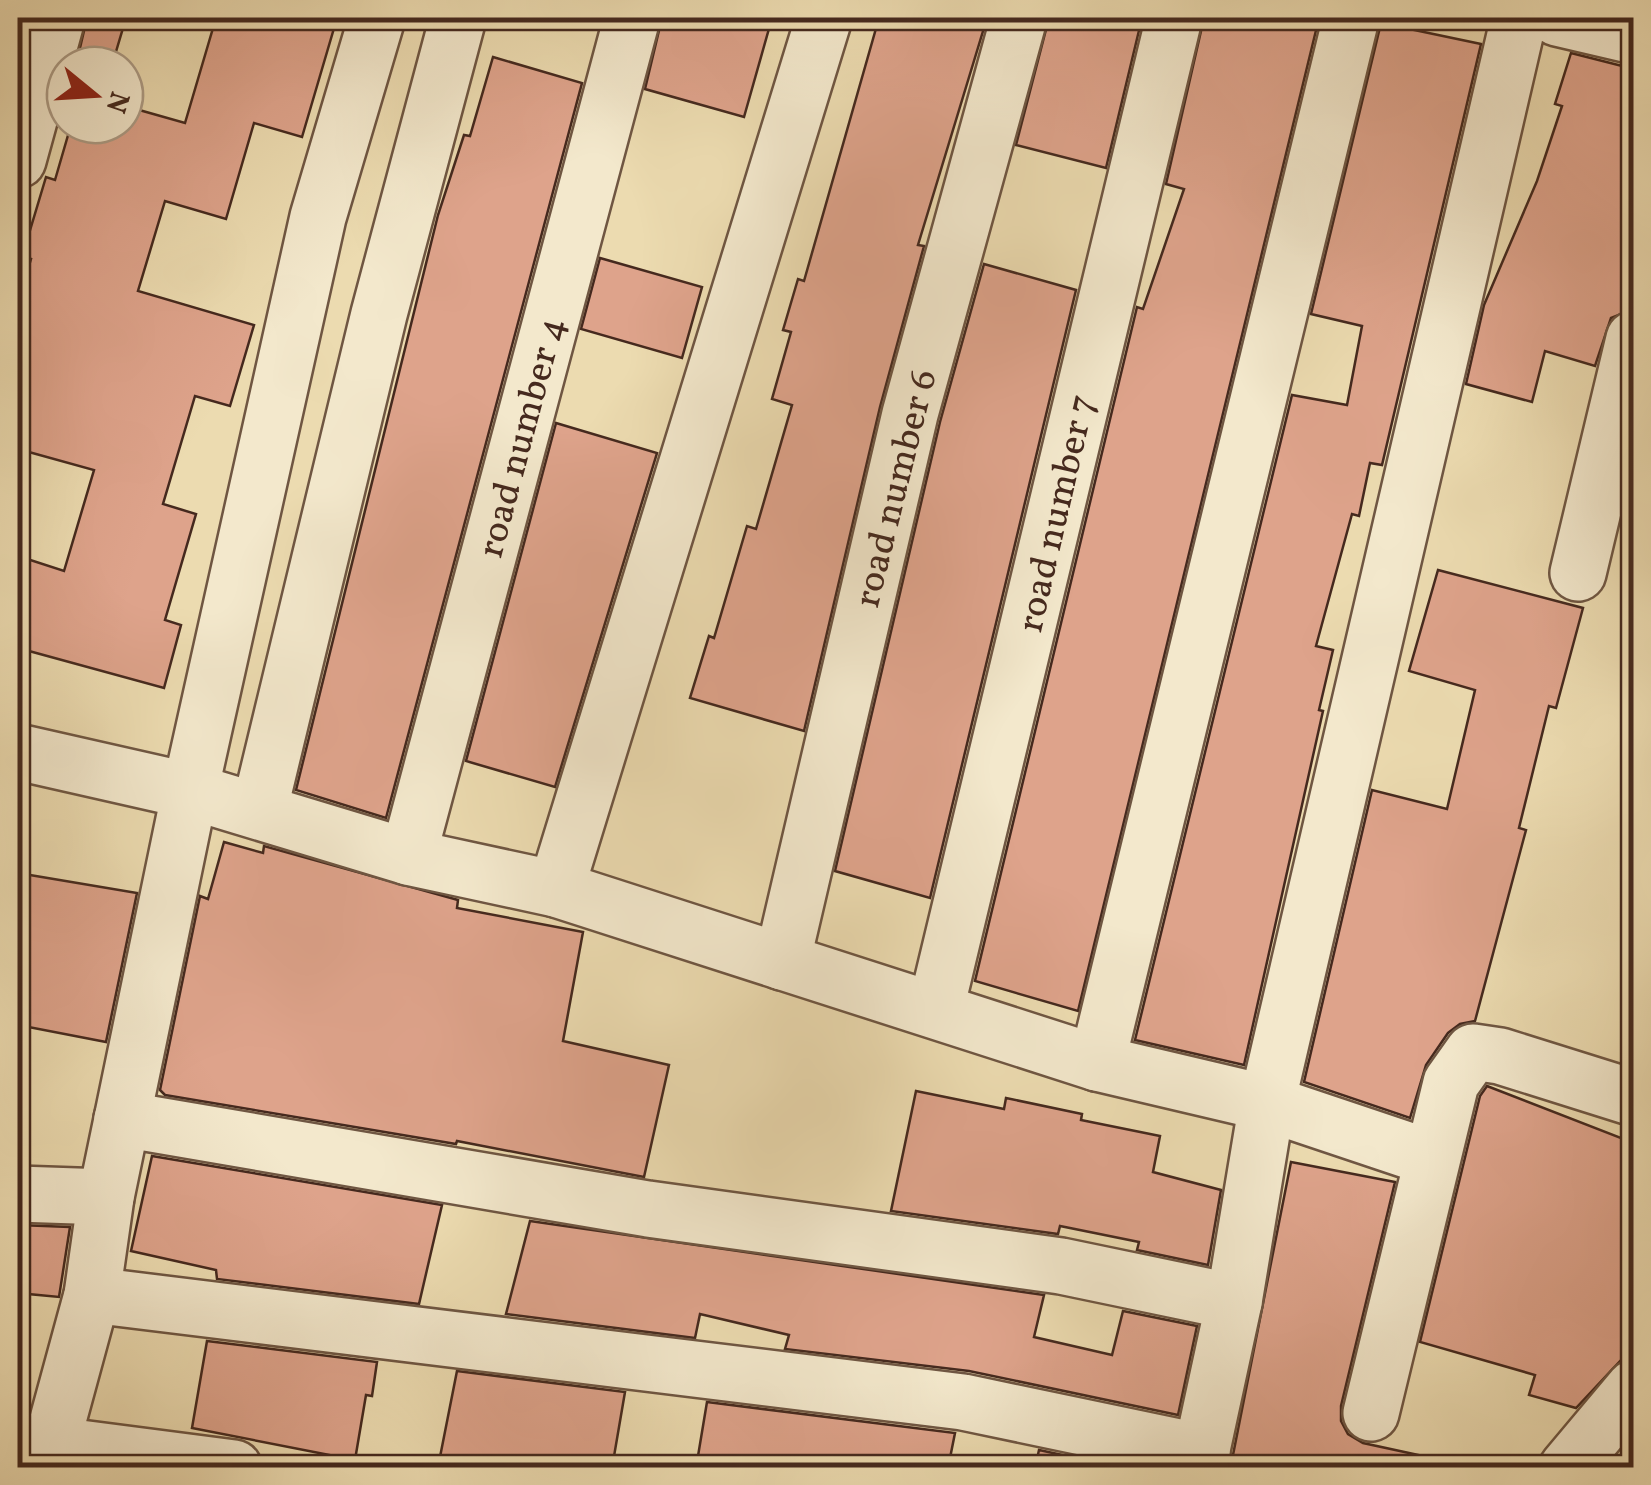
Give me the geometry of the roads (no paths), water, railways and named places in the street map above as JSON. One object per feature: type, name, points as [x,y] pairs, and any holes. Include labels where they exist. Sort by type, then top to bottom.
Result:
[{"type":"street","points":[[18,160],[57,18]]},
{"type":"street","points":[[234,1468],[35,1441],[92,1296],[106,1197],[190,790],[318,218],[376,18]]},
{"type":"street","points":[[258,811],[378,314],[458,18]]},
{"type":"street","name":"road number 4","points":[[408,857],[632,18]]},
{"type":"street","points":[[556,889],[824,18]]},
{"type":"street","name":"road number 6","points":[[782,962],[910,414],[1019,18]]},
{"type":"street","name":"road number 7","points":[[936,1008],[1174,18]]},
{"type":"street","points":[[1097,1063],[1350,18]]},
{"type":"street","points":[[92,1296],[963,1402],[1200,1460],[1234,1302],[1266,1103],[1520,18]]},
{"type":"street","points":[[1557,18],[1634,36]]},
{"type":"street","points":[[1578,573],[1634,339]]},
{"type":"street","points":[[18,752],[190,790],[408,857],[556,889],[936,1008],[1097,1063],[1266,1103],[1431,1158]]},
{"type":"street","points":[[1370,1413],[1451,1082],[1474,1052],[1500,1056],[1634,1098]]},
{"type":"street","points":[[122,1119],[648,1209],[1061,1266],[1234,1302]]},
{"type":"street","points":[[18,1194],[106,1197]]},
{"type":"street","points":[[1567,1468],[1634,1388]]}]
